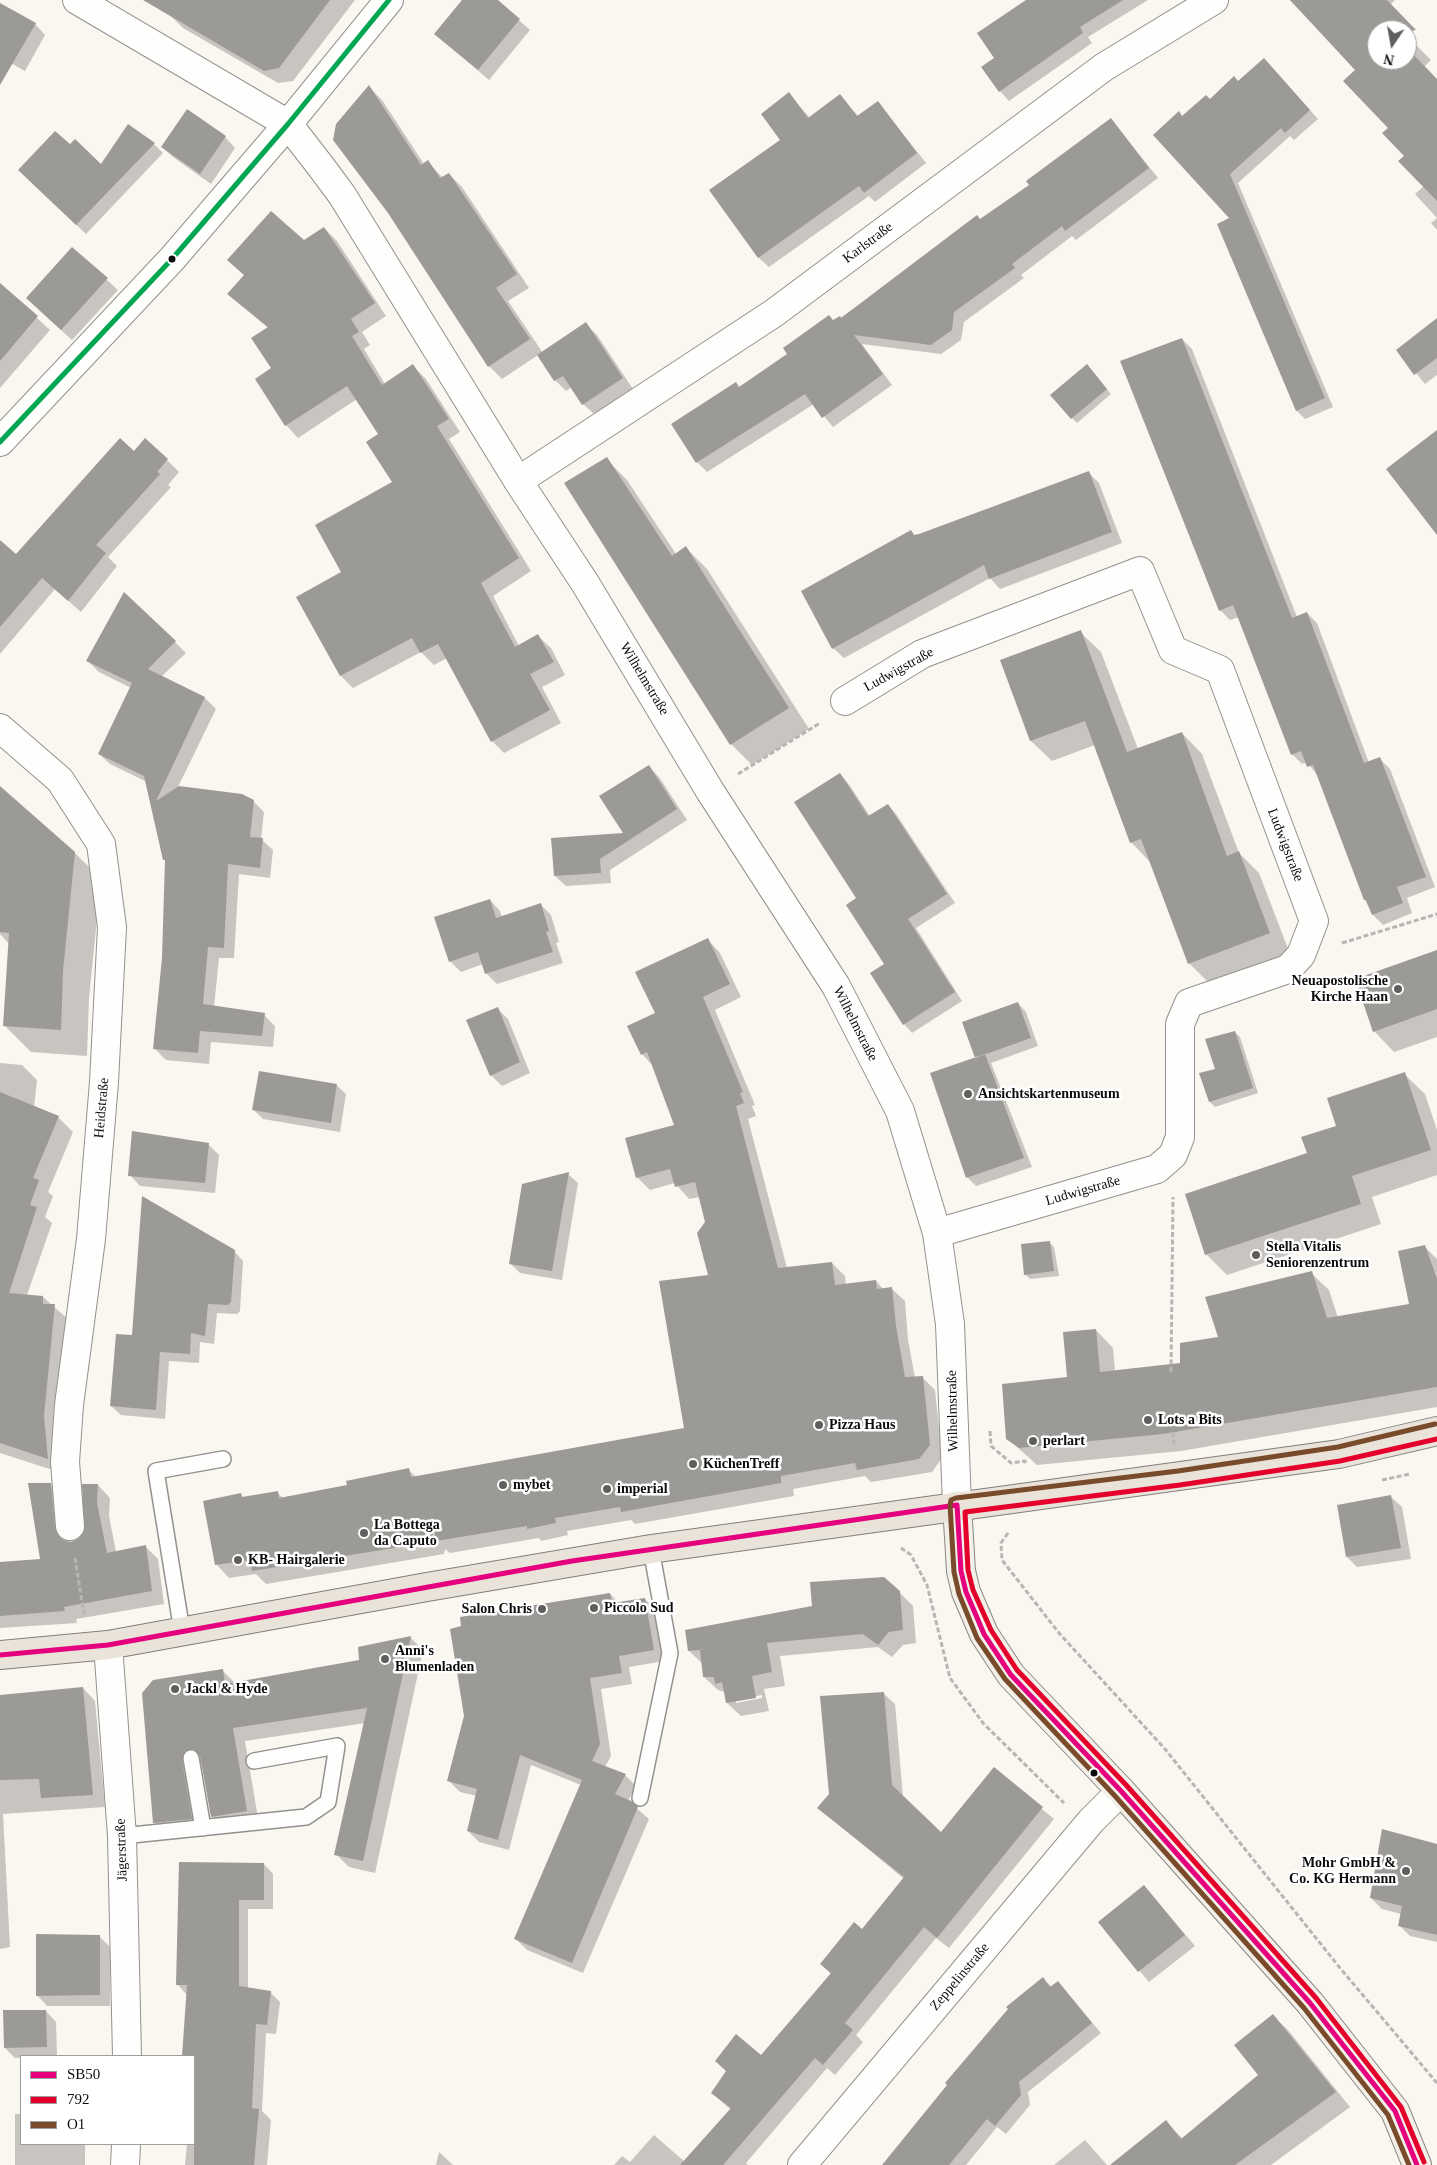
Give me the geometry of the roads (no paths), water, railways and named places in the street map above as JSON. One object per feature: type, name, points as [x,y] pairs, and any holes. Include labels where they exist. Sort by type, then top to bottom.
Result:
[{"type":"main road","points":[[0,1655],[99,1646],[572,1561],[651,1549],[957,1505],[1330,1456],[1398,1442],[1437,1431]]},
{"type":"main road","points":[[957,1505],[960,1571],[966,1592],[984,1634],[1012,1675],[1121,1791],[1310,2003],[1395,2111],[1417,2165]]},
{"type":"street","name":"Wilhelmstraße","points":[[77,0],[288,124],[342,195],[518,481],[585,583],[710,791],[836,986],[900,1111],[937,1234],[950,1324],[957,1505]]},
{"type":"street","points":[[0,442],[172,259],[288,124],[389,0]]},
{"type":"street","name":"Karlstraße","points":[[518,481],[774,313],[1104,67],[1214,0]]},
{"type":"street","name":"Ludwigstraße","points":[[836,710],[922,654],[1140,571],[1173,650],[1220,670],[1314,921],[1301,955],[1288,969],[1189,1003],[1180,1024],[1180,1137],[1173,1155],[1157,1169],[937,1234]]},
{"type":"street","name":"Heidstraße","points":[[0,728],[60,780],[101,844],[112,927],[104,1082],[91,1239],[69,1405],[65,1462],[70,1526]]},
{"type":"street","name":"Jägerstraße","points":[[99,1646],[122,1836],[127,2055]]},
{"type":"street","name":"Zeppelinstraße","points":[[802,2165],[1091,1821],[1121,1791]]},
{"type":"street","points":[[125,2165],[126,2145]]},
{"type":"lane","points":[[182,1631],[156,1471],[223,1459]]},
{"type":"lane","points":[[640,1798],[670,1653],[651,1549]]},
{"type":"lane","points":[[122,1836],[306,1817],[328,1802],[337,1746],[254,1760]]},
{"type":"lane","points":[[191,1758],[203,1828]]},
{"type":"place","name":"Neuapostolische Kirche Haan","points":[[1398,989]]},
{"type":"place","name":"Ansichtskartenmuseum","points":[[968,1094]]},
{"type":"place","name":"Stella Vitalis Seniorenzentrum","points":[[1256,1255]]},
{"type":"place","name":"Lots a Bits","points":[[1148,1420]]},
{"type":"place","name":"Pizza Haus","points":[[819,1425]]},
{"type":"place","name":"perlart","points":[[1033,1441]]},
{"type":"place","name":"KüchenTreff","points":[[693,1464]]},
{"type":"place","name":"mybet","points":[[503,1485]]},
{"type":"place","name":"imperial","points":[[607,1489]]},
{"type":"place","name":"La Bottega da Caputo","points":[[364,1533]]},
{"type":"place","name":"KB- Hairgalerie","points":[[238,1560]]},
{"type":"place","name":"Piccolo Sud","points":[[594,1608]]},
{"type":"place","name":"Salon Chris","points":[[542,1609]]},
{"type":"place","name":"Anni's Blumenladen","points":[[385,1659]]},
{"type":"place","name":"Jackl & Hyde","points":[[175,1689]]},
{"type":"place","name":"Mohr GmbH & Co. KG Hermann","points":[[1406,1871]]}]
